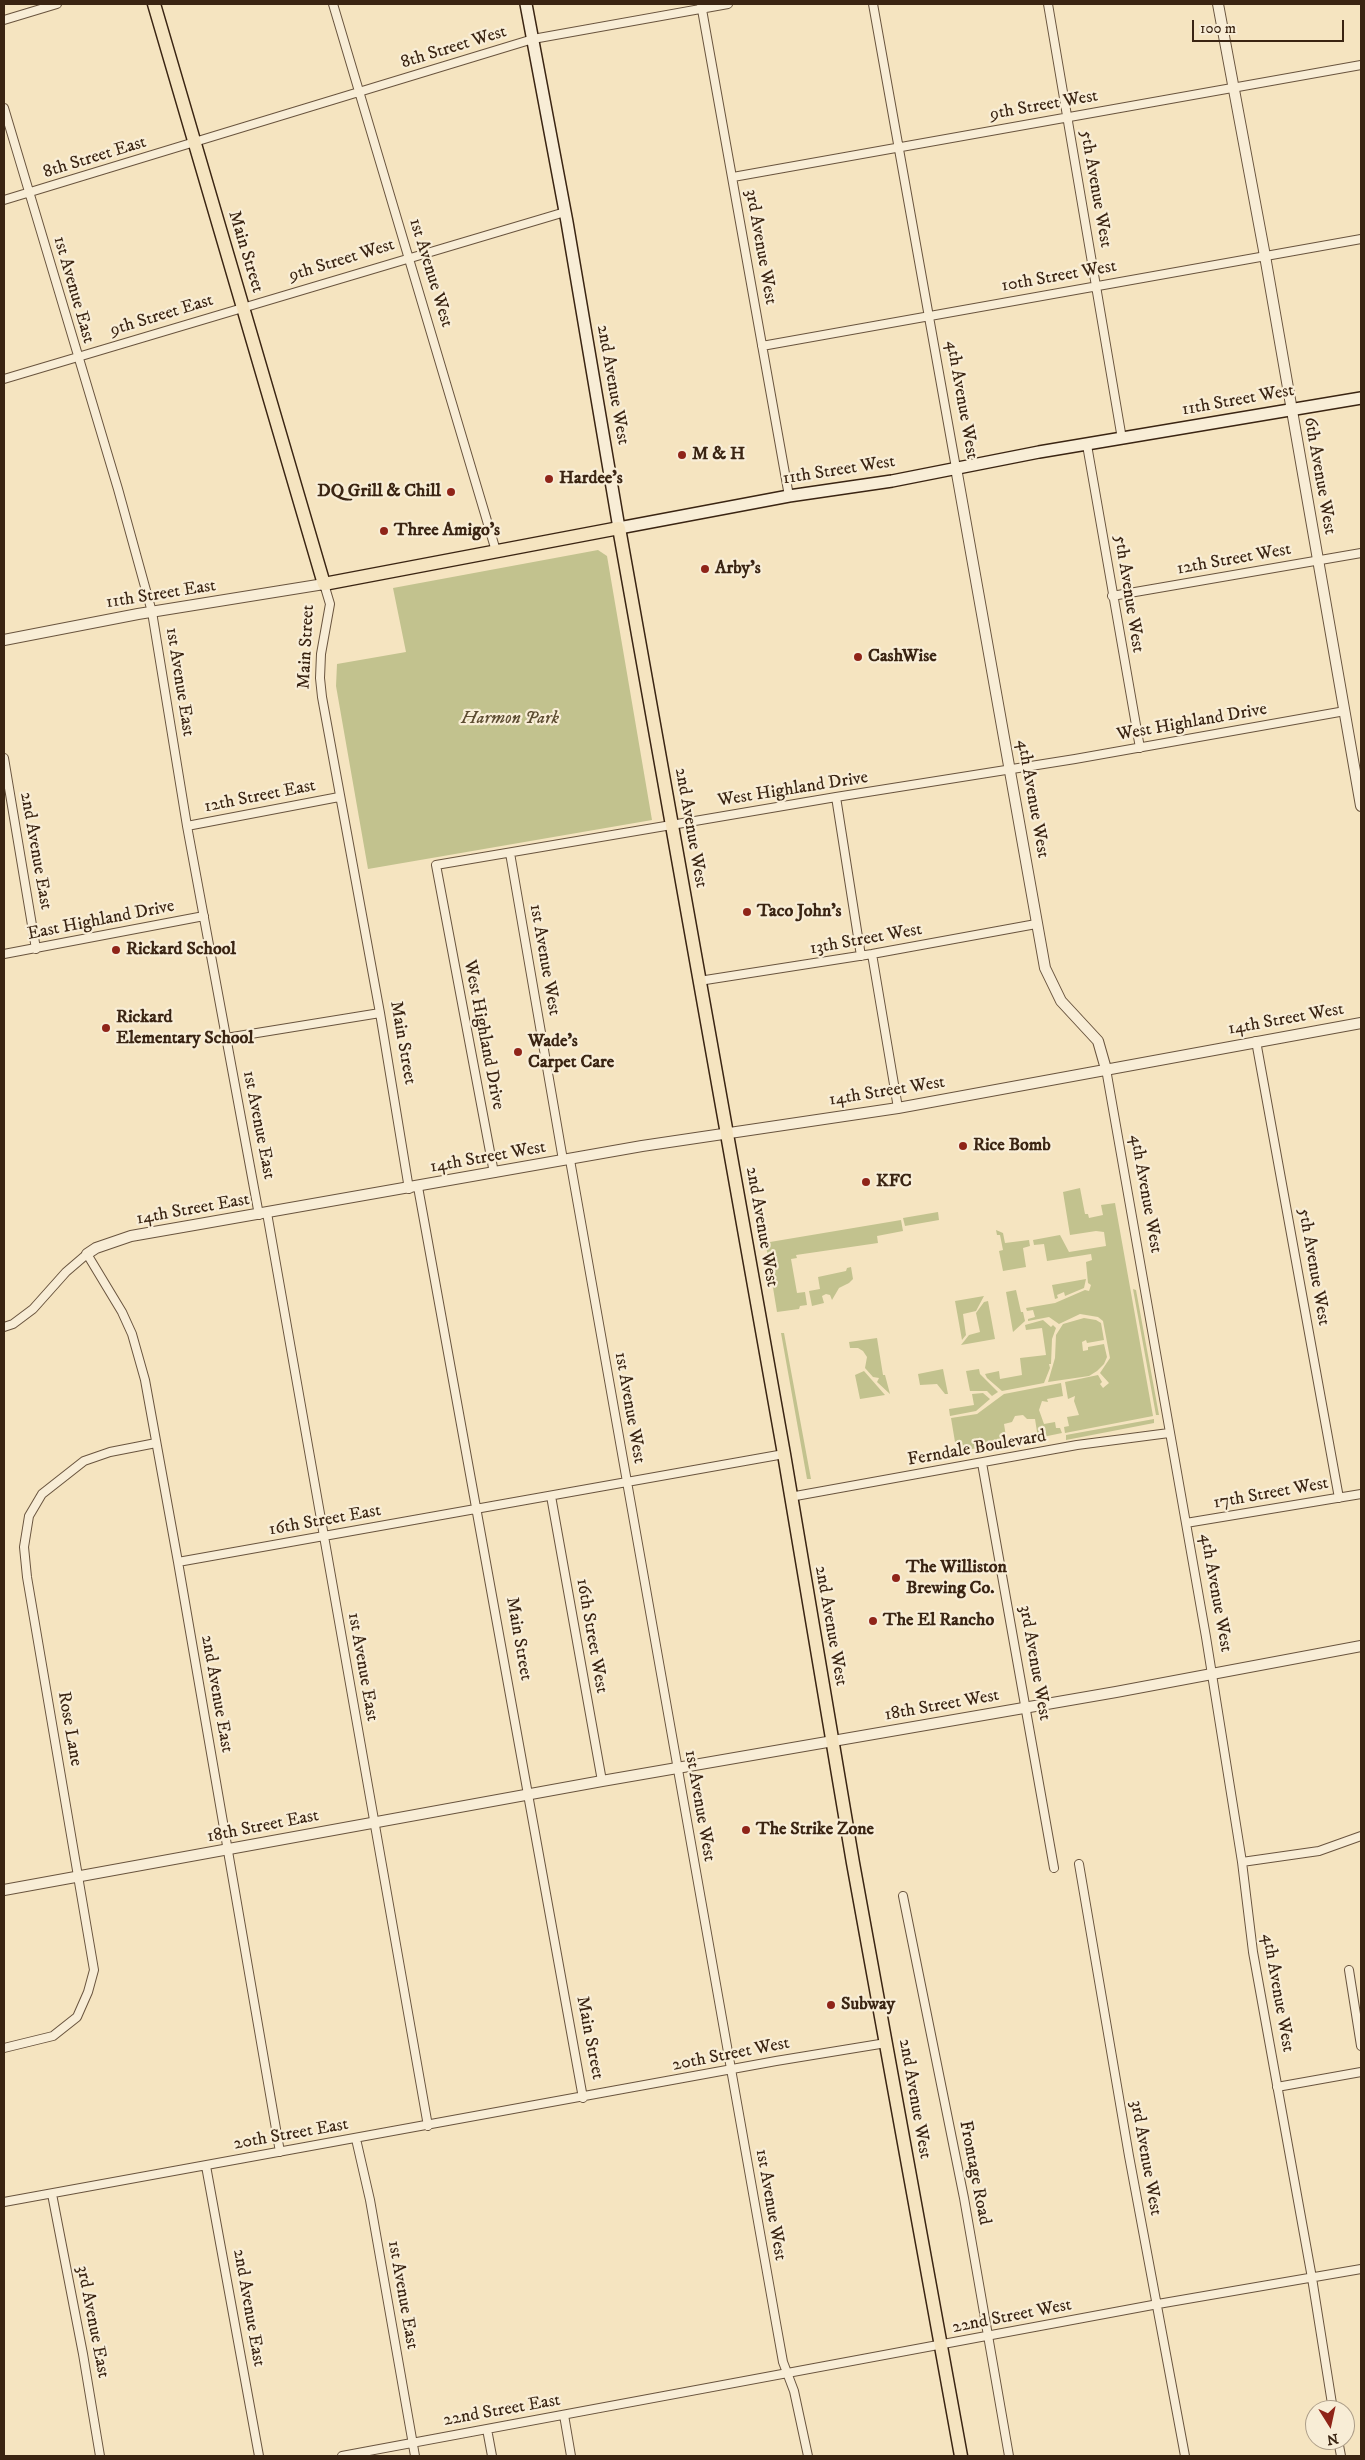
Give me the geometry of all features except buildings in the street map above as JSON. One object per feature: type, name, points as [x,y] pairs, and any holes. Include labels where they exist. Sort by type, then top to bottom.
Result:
[{"type":"main road","name":"Main Street","points":[[154,4],[324,584]]},
{"type":"main road","name":"2nd Avenue West","points":[[526,4],[565,212],[886,2043],[961,2456]]},
{"type":"main road","name":"11th Street West","points":[[324,584],[789,496],[1361,398]]},
{"type":"street","points":[[4,20],[57,4]]},
{"type":"street","name":"1st Avenue West","points":[[333,4],[496,551]]},
{"type":"street","name":"8th Street West","points":[[194,144],[533,39],[701,6],[728,4]]},
{"type":"street","name":"4th Avenue West","points":[[873,4],[1011,770],[1044,968],[1061,1001],[1098,1041],[1106,1069],[1212,1674],[1242,1862],[1253,1952],[1312,2278],[1331,2400]]},
{"type":"street","name":"5th Avenue West","points":[[1048,4],[1122,438]]},
{"type":"street","name":"6th Avenue West","points":[[1218,4],[1232,88],[1265,256],[1361,806]]},
{"type":"street","name":"3rd Avenue West","points":[[701,6],[789,496]]},
{"type":"street","name":"9th Street West","points":[[733,177],[1361,65]]},
{"type":"street","name":"1st Avenue East","points":[[4,108],[76,357],[118,489],[152,612],[187,826],[226,1038],[263,1214],[324,1536],[428,2126]]},
{"type":"street","name":"8th Street East","points":[[4,200],[194,144]]},
{"type":"street","name":"9th Street West","points":[[243,307],[565,212]]},
{"type":"street","name":"10th Street West","points":[[762,346],[1361,239]]},
{"type":"street","name":"9th Street East","points":[[4,379],[243,307]]},
{"type":"street","name":"5th Avenue West","points":[[1087,445],[1140,748]]},
{"type":"street","name":"12th Street West","points":[[1112,596],[1361,553]]},
{"type":"street","name":"11th Street East","points":[[4,640],[152,612],[324,584]]},
{"type":"street","name":"Main Street","points":[[324,584],[330,604],[320,678],[339,797],[413,1188],[477,1509],[583,2098]]},
{"type":"street","name":"West Highland Drive","points":[[494,1173],[436,865],[836,797],[1011,770],[1345,711]]},
{"type":"street","name":"2nd Avenue East","points":[[4,758],[36,948]]},
{"type":"street","name":"12th Street East","points":[[187,826],[339,797]]},
{"type":"street","points":[[836,797],[861,956]]},
{"type":"street","name":"1st Avenue West","points":[[510,853],[627,1482],[776,2323],[787,2374],[796,2398],[808,2456]]},
{"type":"street","name":"East Highland Drive","points":[[4,954],[204,916]]},
{"type":"street","name":"13th Street West","points":[[700,981],[861,956],[1036,924]]},
{"type":"street","points":[[872,954],[898,1108]]},
{"type":"street","points":[[226,1038],[380,1013]]},
{"type":"street","name":"14th Street West","points":[[413,1188],[726,1133],[898,1108],[1361,1023]]},
{"type":"street","name":"5th Avenue West","points":[[1256,1041],[1339,1498]]},
{"type":"street","name":"14th Street East","points":[[4,1327],[13,1324],[33,1310],[66,1272],[87,1254],[96,1248],[131,1236],[413,1188]]},
{"type":"street","name":"2nd Avenue East","points":[[87,1254],[122,1312],[132,1334],[145,1380],[280,2152]]},
{"type":"street","name":"Ferndale Boulevard","points":[[790,1497],[1077,1446],[1169,1433]]},
{"type":"street","name":"Rose Lane","points":[[4,2048],[53,2036],[77,2017],[88,1992],[94,1970],[27,1576],[24,1547],[29,1516],[42,1494],[84,1461],[110,1452],[156,1443]]},
{"type":"street","points":[[477,1509],[784,1454]]},
{"type":"street","name":"3rd Avenue West","points":[[982,1463],[1054,1868]]},
{"type":"street","name":"17th Street West","points":[[1186,1523],[1361,1494]]},
{"type":"street","name":"16th Street West","points":[[550,1496],[602,1781]]},
{"type":"street","name":"16th Street East","points":[[178,1562],[477,1509]]},
{"type":"street","name":"18th Street West","points":[[528,1795],[1026,1708],[1361,1646]]},
{"type":"street","name":"18th Street East","points":[[4,1890],[528,1795]]},
{"type":"street","points":[[1242,1862],[1320,1851],[1361,1836]]},
{"type":"street","name":"3rd Avenue West","points":[[1079,1864],[1129,2156],[1185,2456]]},
{"type":"street","name":"Frontage Road","points":[[903,1896],[964,2198],[1009,2456]]},
{"type":"street","points":[[1349,1970],[1361,2046]]},
{"type":"street","name":"20th Street West","points":[[583,2098],[886,2043]]},
{"type":"street","points":[[1277,2087],[1361,2072]]},
{"type":"street","name":"20th Street East","points":[[4,2202],[583,2098]]},
{"type":"street","name":"1st Avenue East","points":[[356,2139],[370,2200],[415,2456]]},
{"type":"street","name":"2nd Avenue East","points":[[206,2166],[259,2456]]},
{"type":"street","name":"3rd Avenue East","points":[[52,2194],[83,2354],[100,2456]]},
{"type":"street","name":"22nd Street West","points":[[668,2396],[1158,2304],[1361,2269]]},
{"type":"street","name":"22nd Street East","points":[[342,2456],[668,2396]]},
{"type":"street","points":[[564,2415],[571,2456]]},
{"type":"street","points":[[487,2429],[492,2456]]},
{"type":"green space","name":"Harmon Park","points":[[598,550],[607,556],[652,820],[368,869],[336,686],[337,664],[406,652],[393,588]]},
{"type":"green space","points":[[1080,1188],[1085,1214],[1088,1214],[1089,1218],[1103,1215],[1101,1205],[1115,1203],[1153,1416],[1065,1433],[1064,1427],[1069,1426],[1067,1417],[1079,1415],[1074,1401],[1075,1396],[1068,1399],[1065,1382],[1098,1375],[1103,1388],[1109,1383],[1100,1373],[1110,1358],[1103,1321],[1098,1317],[1080,1314],[1059,1324],[1049,1317],[1028,1321],[1028,1319],[1035,1317],[1033,1310],[1027,1311],[1026,1308],[1055,1303],[1085,1290],[1089,1291],[1091,1285],[1088,1283],[1086,1262],[1092,1260],[1091,1254],[1047,1261],[1044,1244],[1034,1245],[1033,1240],[1060,1235],[1069,1252],[1106,1246],[1104,1232],[1096,1231],[1070,1235],[1063,1192]]},
{"type":"green space","points":[[938,1212],[939,1220],[905,1226],[903,1218]]},
{"type":"green space","points":[[901,1220],[903,1231],[877,1236],[878,1243],[796,1255],[797,1258],[791,1259],[797,1293],[805,1292],[807,1305],[800,1306],[799,1309],[777,1312],[766,1245],[770,1242]]},
{"type":"green space","points":[[996,1230],[1003,1233],[1005,1243],[1029,1240],[1030,1246],[1023,1248],[1026,1267],[1003,1271],[999,1251],[1003,1250],[1000,1235],[997,1235]]},
{"type":"green space","points":[[851,1267],[853,1279],[839,1288],[832,1300],[830,1295],[826,1294],[822,1296],[824,1303],[812,1306],[809,1291],[820,1289],[818,1277],[846,1271],[847,1268]]},
{"type":"green space","points":[[1086,1279],[1084,1288],[1065,1296],[1064,1292],[1057,1295],[1058,1298],[1055,1299],[1052,1285]]},
{"type":"green space","points":[[1133,1289],[1136,1290],[1159,1415],[1156,1415]]},
{"type":"green space","points":[[1016,1290],[1025,1321],[1013,1332],[1006,1292]]},
{"type":"green space","points":[[984,1296],[976,1311],[963,1314],[966,1335],[962,1340],[955,1301]]},
{"type":"green space","points":[[988,1301],[995,1339],[961,1345],[969,1335],[980,1332],[976,1313],[984,1302]]},
{"type":"green space","points":[[1084,1318],[1101,1323],[1104,1340],[1087,1343],[1086,1340],[1082,1342],[1083,1351],[1088,1350],[1088,1347],[1104,1344],[1107,1357],[1104,1364],[1089,1376],[1048,1382],[1055,1358],[1056,1335],[1063,1324]]},
{"type":"green space","points":[[1043,1320],[1051,1327],[1053,1325],[1056,1328],[1052,1339],[1051,1364],[1049,1364],[1050,1368],[1044,1383],[1002,1391],[985,1374],[999,1371],[1000,1379],[1022,1375],[1020,1358],[1046,1355],[1042,1328],[1026,1330],[1025,1325]]},
{"type":"green space","points":[[781,1333],[784,1333],[811,1479],[807,1479]]},
{"type":"green space","points":[[877,1338],[883,1375],[885,1375],[890,1394],[877,1382],[879,1378],[873,1377],[865,1368],[867,1357],[863,1351],[858,1348],[850,1348],[849,1342]]},
{"type":"green space","points":[[943,1369],[948,1394],[945,1394],[937,1384],[920,1385],[918,1374]]},
{"type":"green space","points":[[979,1369],[980,1374],[998,1392],[992,1396],[987,1391],[970,1391],[966,1371]]},
{"type":"green space","points":[[864,1371],[885,1395],[860,1399],[855,1375]]},
{"type":"green space","points":[[1061,1383],[1063,1396],[1047,1399],[1048,1402],[1042,1401],[1039,1410],[1044,1424],[1055,1422],[1056,1428],[1060,1428],[1062,1433],[1038,1438],[1035,1419],[1027,1419],[1023,1415],[1015,1416],[1012,1422],[1004,1424],[1007,1443],[960,1451],[960,1448],[956,1448],[951,1418],[977,1414],[1004,1394]]},
{"type":"green space","points":[[983,1393],[990,1399],[976,1411],[950,1416],[949,1409],[974,1405],[972,1394]]},
{"type":"green space","points":[[1154,1419],[1154,1423],[1066,1440],[1066,1435]]},
{"type":"place","name":"M & H","points":[[682,455]]},
{"type":"place","name":"Hardee's","points":[[549,479]]},
{"type":"place","name":"DQ Grill & Chill","points":[[451,492]]},
{"type":"place","name":"Three Amigo's","points":[[384,531]]},
{"type":"place","name":"Arby's","points":[[705,569]]},
{"type":"place","name":"CashWise","points":[[858,657]]},
{"type":"place","name":"Taco John's","points":[[747,912]]},
{"type":"place","name":"Rickard School","points":[[116,950]]},
{"type":"place","name":"Rickard Elementary School","points":[[106,1028]]},
{"type":"place","name":"Wade's Carpet Care","points":[[518,1052]]},
{"type":"place","name":"Rice Bomb","points":[[963,1146]]},
{"type":"place","name":"KFC","points":[[866,1182]]},
{"type":"place","name":"The Williston Brewing Co.","points":[[896,1578]]},
{"type":"place","name":"The El Rancho","points":[[873,1621]]},
{"type":"place","name":"The Strike Zone","points":[[746,1830]]},
{"type":"place","name":"Subway","points":[[831,2005]]}]
